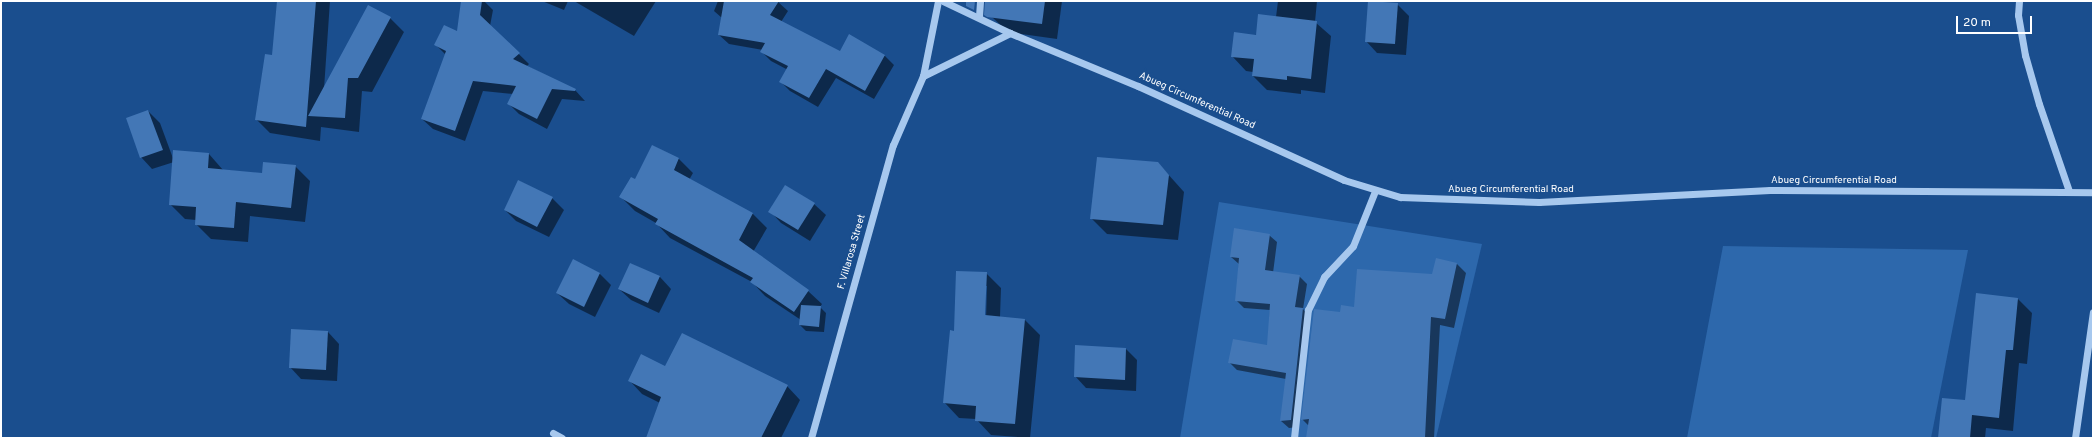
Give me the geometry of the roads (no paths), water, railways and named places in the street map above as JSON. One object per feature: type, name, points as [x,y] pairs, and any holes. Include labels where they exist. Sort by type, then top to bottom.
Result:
[{"type":"street","name":"F. Villarosa Street","points":[[811,438],[893,145],[923,76],[938,1]]},
{"type":"street","name":"Abueg Circumferential Road","points":[[943,1],[979,16],[1010,32],[1138,86],[1375,191],[1420,200],[1539,202],[1770,190],[2093,192]]},
{"type":"street","points":[[979,16],[980,1]]},
{"type":"street","points":[[2019,1],[2018,15],[2025,55],[2039,104],[2069,191]]},
{"type":"street","points":[[923,76],[1010,32]]},
{"type":"street","points":[[1294,438],[1308,310],[1324,277],[1353,246],[1375,191]]},
{"type":"street","points":[[2075,438],[2093,312]]},
{"type":"street","points":[[553,433],[562,438]]}]
